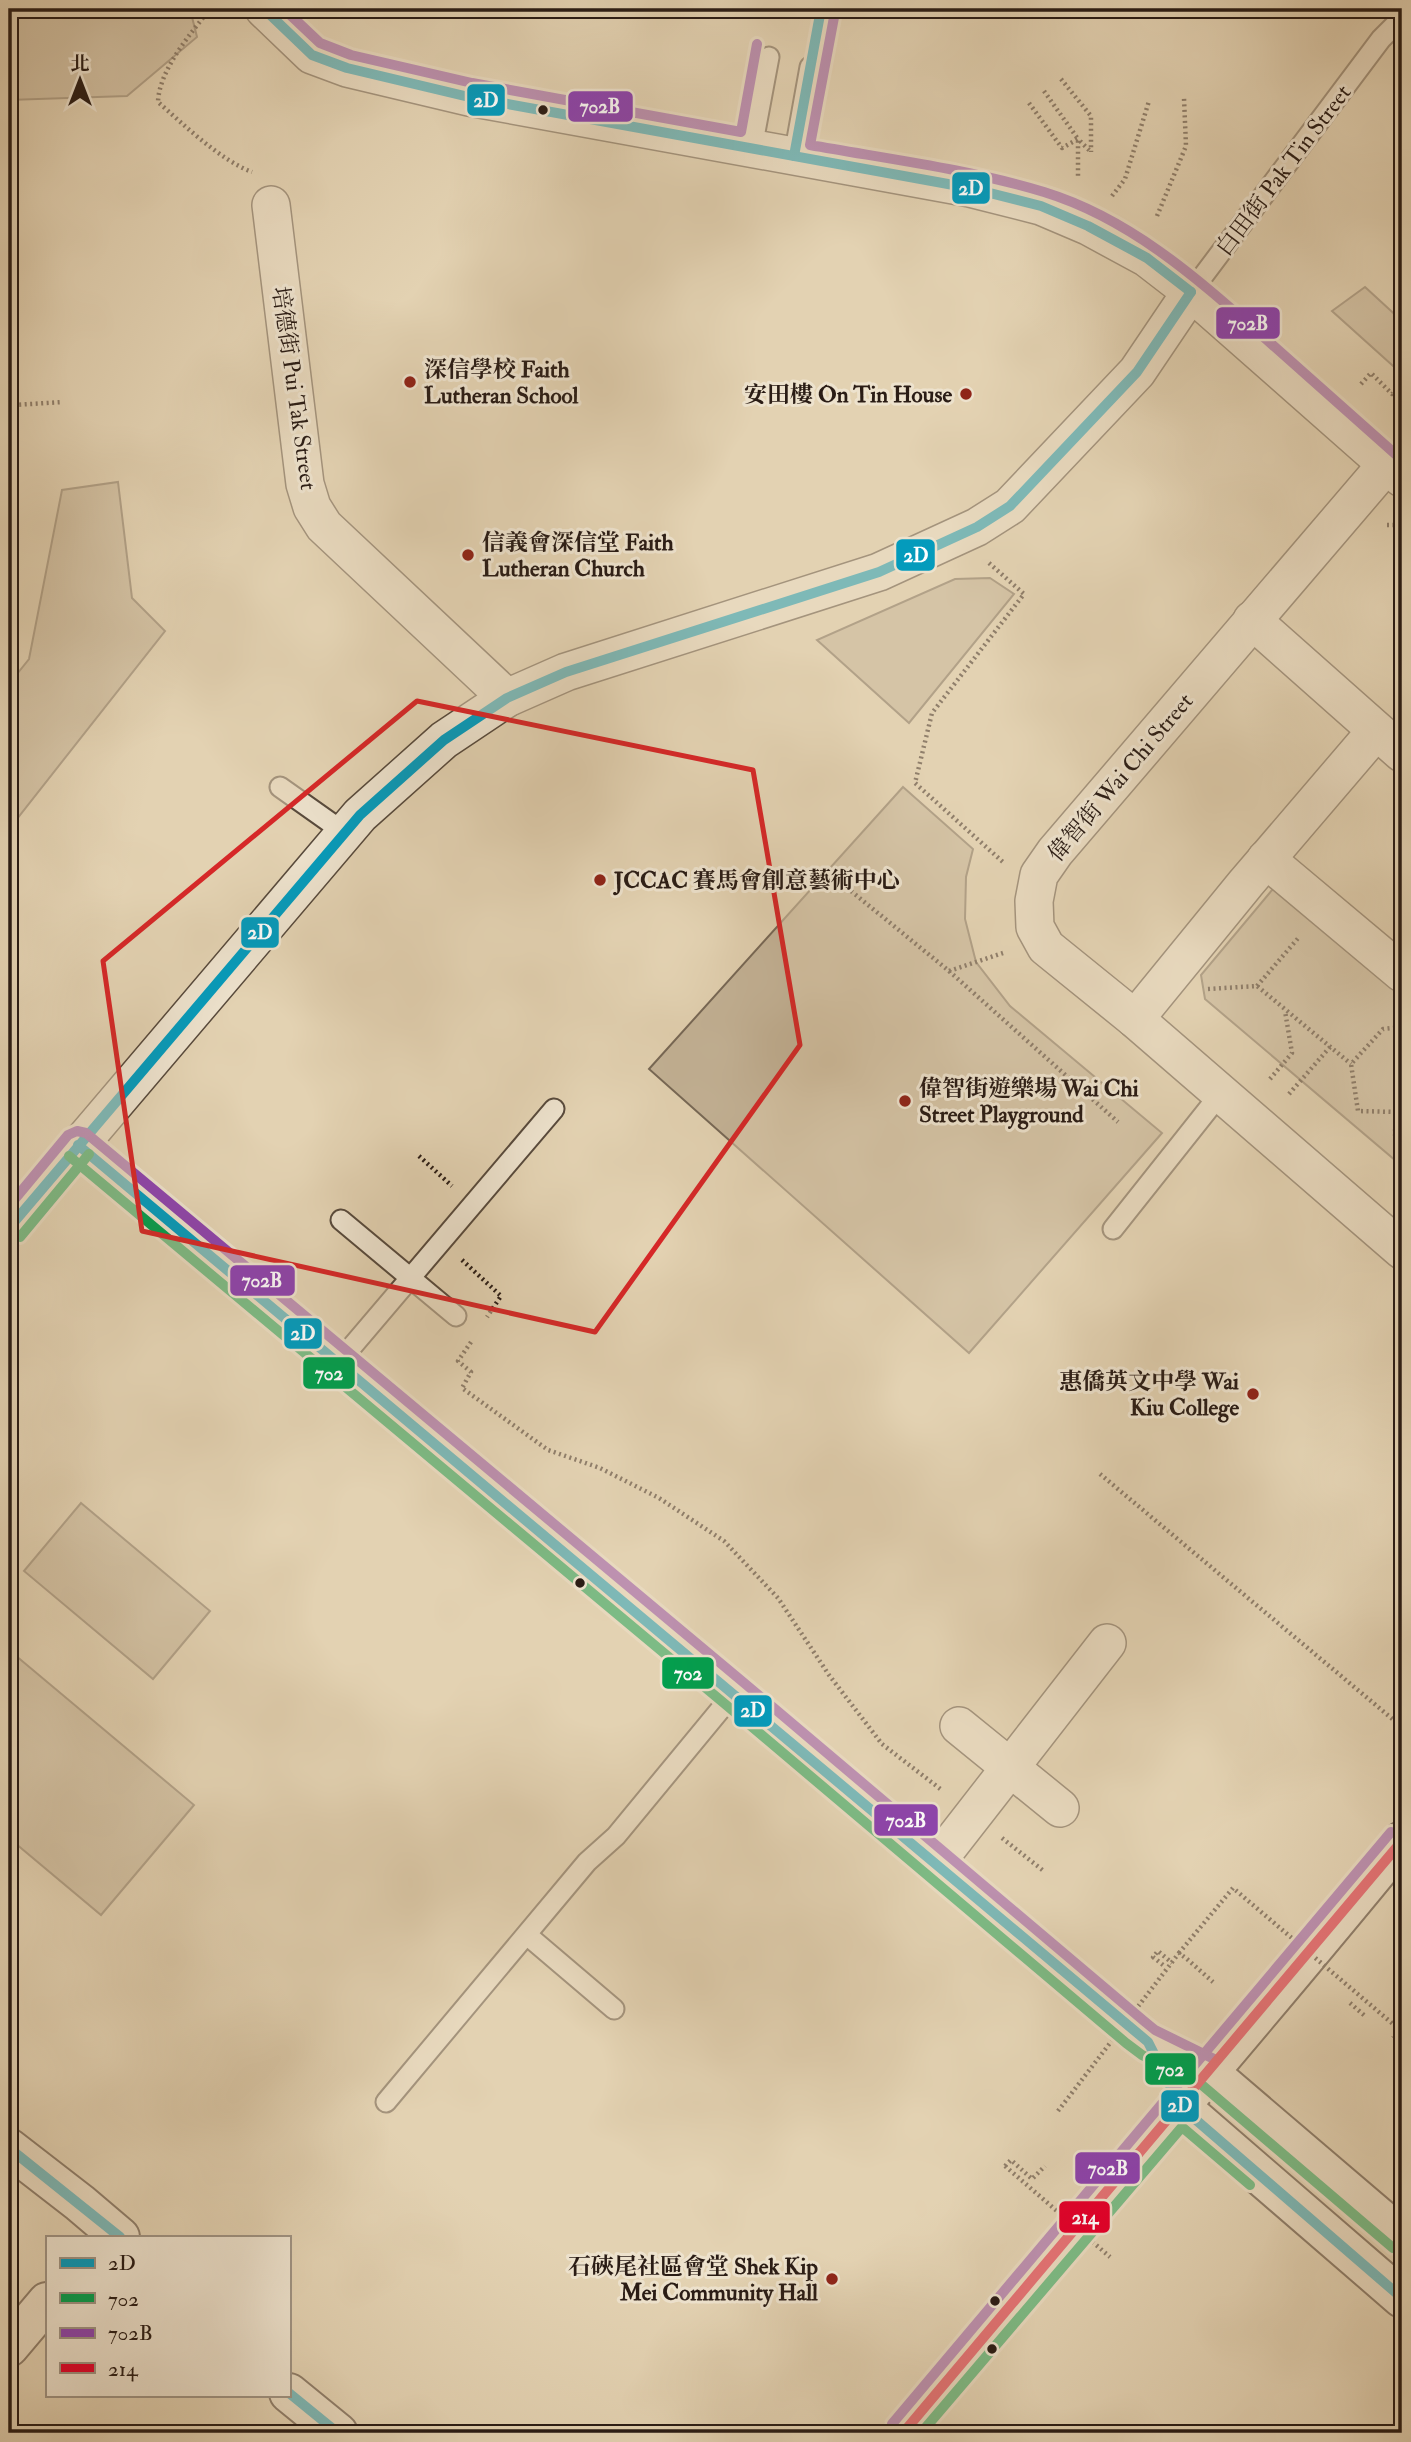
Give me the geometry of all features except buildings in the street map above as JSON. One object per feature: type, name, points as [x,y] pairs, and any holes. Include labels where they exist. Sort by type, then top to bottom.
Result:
[{"type":"main road","points":[[903,2433],[1210,2073],[1402,1841]]},
{"type":"main road","points":[[1210,2073],[1402,2237]]},
{"type":"main road","points":[[1181,2107],[1402,2298]]},
{"type":"main road","points":[[9,2148],[119,2236]]},
{"type":"main road","points":[[9,2347],[46,2303]]},
{"type":"main road","points":[[290,2394],[338,2433]]},
{"type":"street","name":"偉智街 Wai Chi Street","points":[[264,9],[312,55],[347,68],[469,96],[970,188],[1041,206],[1088,226],[1147,258],[1191,292],[1394,471],[1252,620],[1055,852],[1039,875],[1034,901],[1035,927],[1046,947],[1135,1019],[1402,1250]]},
{"type":"street","name":"培德街 Pui Tak Street","points":[[267,190],[305,484],[312,507],[324,526],[507,698]]},
{"type":"street","name":"白田街 Pak Tin Street","points":[[9,1228],[360,816],[444,740],[507,698],[566,672],[879,572],[977,527],[1010,506],[1137,372],[1191,292]]},
{"type":"street","points":[[1135,1019],[1266,859],[1389,742],[1252,620]]},
{"type":"street","points":[[1266,859],[1402,973]]},
{"type":"street","points":[[78,1145],[1148,2042],[1210,2073]]},
{"type":"street","points":[[935,1864],[1107,1643]]},
{"type":"street","points":[[958,1726],[1060,1808]]},
{"type":"street","points":[[1148,2042],[1181,2107]]},
{"type":"lane","name":"白田街 Pak Tin Street","points":[[1191,292],[1381,39],[1402,18]]},
{"type":"lane","points":[[752,148],[769,57]]},
{"type":"lane","points":[[794,156],[810,66]]},
{"type":"lane","points":[[280,787],[345,833]]},
{"type":"lane","points":[[1113,1229],[1221,1093]]},
{"type":"lane","points":[[338,1363],[554,1109]]},
{"type":"lane","points":[[341,1220],[456,1317]]},
{"type":"lane","points":[[386,2102],[587,1862],[616,1836],[734,1693]]},
{"type":"lane","points":[[527,1935],[614,2009]]},
{"type":"path","points":[[210,9],[182,44],[158,90],[158,102],[195,135],[243,169],[267,190]]},
{"type":"path","points":[[1044,91],[1078,139],[1091,152],[1091,117],[1061,79]]},
{"type":"path","points":[[1157,216],[1186,146],[1184,98]]},
{"type":"path","points":[[1111,197],[1125,179],[1149,100]]},
{"type":"path","points":[[1029,103],[1062,148],[1078,139]]},
{"type":"path","points":[[1078,139],[1078,178]]},
{"type":"path","points":[[1361,384],[1371,373],[1392,394],[1402,384]]},
{"type":"path","points":[[9,449],[14,405],[64,402]]},
{"type":"path","points":[[1380,526],[1397,525],[1402,529]]},
{"type":"path","points":[[982,557],[1024,594],[932,713],[915,783],[1005,864]]},
{"type":"path","points":[[851,891],[949,971],[1118,1122]]},
{"type":"path","points":[[1257,986],[1304,931]]},
{"type":"path","points":[[949,971],[1003,953]]},
{"type":"path","points":[[1203,989],[1257,986],[1351,1064],[1358,1111],[1396,1112]]},
{"type":"path","points":[[1270,1079],[1292,1053],[1285,1010]]},
{"type":"path","points":[[1351,1064],[1382,1029],[1402,1027]]},
{"type":"path","points":[[1289,1094],[1330,1047]]},
{"type":"path","points":[[1402,1087],[1396,1095],[1395,1135],[1402,1141]]},
{"type":"path","points":[[419,1156],[472,1205]]},
{"type":"path","points":[[1396,1183],[1402,1173]]},
{"type":"path","points":[[456,1254],[501,1296],[487,1318]]},
{"type":"path","points":[[472,1339],[458,1361],[471,1372],[462,1388],[548,1450],[600,1468],[659,1498],[724,1541],[778,1598],[829,1675],[882,1744],[1045,1871]]},
{"type":"path","points":[[1100,1474],[1402,1727]]},
{"type":"path","points":[[1058,2111],[1233,1888],[1400,2030],[1393,2038]]},
{"type":"path","points":[[1163,1965],[1153,1958],[1157,1951],[1172,1963]]},
{"type":"path","points":[[1179,1954],[1213,1982]]},
{"type":"path","points":[[1350,2003],[1365,2016]]},
{"type":"path","points":[[1045,2166],[1032,2179],[1011,2160],[1005,2166],[1110,2257]]},
{"type":"highlighted area","points":[[417,701],[753,770],[800,1045],[595,1332],[142,1231],[103,961]]},
{"type":"shaded area","points":[[9,9],[190,9],[197,37],[127,96],[9,100]]},
{"type":"shaded area","points":[[1365,287],[1402,321],[1402,374],[1332,311]]},
{"type":"shaded area","points":[[118,482],[132,598],[165,631],[9,829],[9,684],[29,659],[62,490]]},
{"type":"shaded area","points":[[990,578],[1014,594],[909,723],[817,640],[955,579]]},
{"type":"shaded area","name":"偉智街遊樂場 Wai Chi Street Playground","points":[[903,787],[973,849],[966,877],[965,919],[976,962],[1010,1006],[1162,1133],[969,1353],[649,1069]]},
{"type":"shaded area","points":[[1278,883],[1402,986],[1402,1166],[1205,999],[1201,975]]},
{"type":"shaded area","points":[[81,1503],[210,1611],[153,1679],[24,1571]]},
{"type":"shaded area","points":[[9,1650],[194,1805],[101,1915],[9,1838]]},
{"type":"transit line","name":"2D","points":[[264,9],[312,55],[347,68],[469,97],[970,188],[1041,206],[1088,226],[1147,258],[1191,292]]},
{"type":"transit line","name":"702B","points":[[284,9],[320,43],[351,55],[472,83],[741,132],[757,44]]},
{"type":"transit line","name":"2D","points":[[794,156],[821,9]]},
{"type":"transit line","name":"702B","points":[[835,12],[810,145],[928,165],[1015,184],[1044,192],[1107,218],[1136,235],[1190,274],[1402,460]]},
{"type":"transit line","name":"2D","points":[[9,1228],[360,815],[444,740],[507,698],[566,672],[879,572],[977,527],[1010,506],[1137,372],[1191,292]]},
{"type":"transit line","name":"702B","points":[[9,1206],[68,1135],[77,1131],[86,1133],[1144,2021],[1155,2030],[1216,2060]]},
{"type":"transit line","name":"2D","points":[[78,1145],[1148,2042],[1181,2107],[1402,2298]]},
{"type":"transit line","name":"702","points":[[20,1237],[89,1154]]},
{"type":"transit line","name":"702","points":[[69,1156],[1126,2043],[1142,2055],[1202,2085],[1393,2248]]},
{"type":"transit line","name":"702B","points":[[892,2424],[1391,1832]]},
{"type":"transit line","name":"214","points":[[903,2433],[1402,1841]]},
{"type":"transit line","name":"702","points":[[921,2433],[1182,2127],[1250,2185]]},
{"type":"transit line","name":"2D","points":[[9,2148],[119,2236]]},
{"type":"transit line","name":"2D","points":[[290,2394],[338,2433]]},
{"type":"place","name":"深信學校 Faith Lutheran School","points":[[410,382]]},
{"type":"place","name":"安田樓 On Tin House","points":[[966,394]]},
{"type":"place","name":"信義會深信堂 Faith Lutheran Church","points":[[468,555]]},
{"type":"place","name":"JCCAC 賽馬會創意藝術中心","points":[[600,880]]},
{"type":"place","name":"偉智街遊樂場 Wai Chi Street Playground","points":[[905,1101]]},
{"type":"place","name":"惠僑英文中學 Wai Kiu College","points":[[1253,1394]]},
{"type":"place","name":"石硤尾社區會堂 Shek Kip Mei Community Hall","points":[[832,2279]]}]
